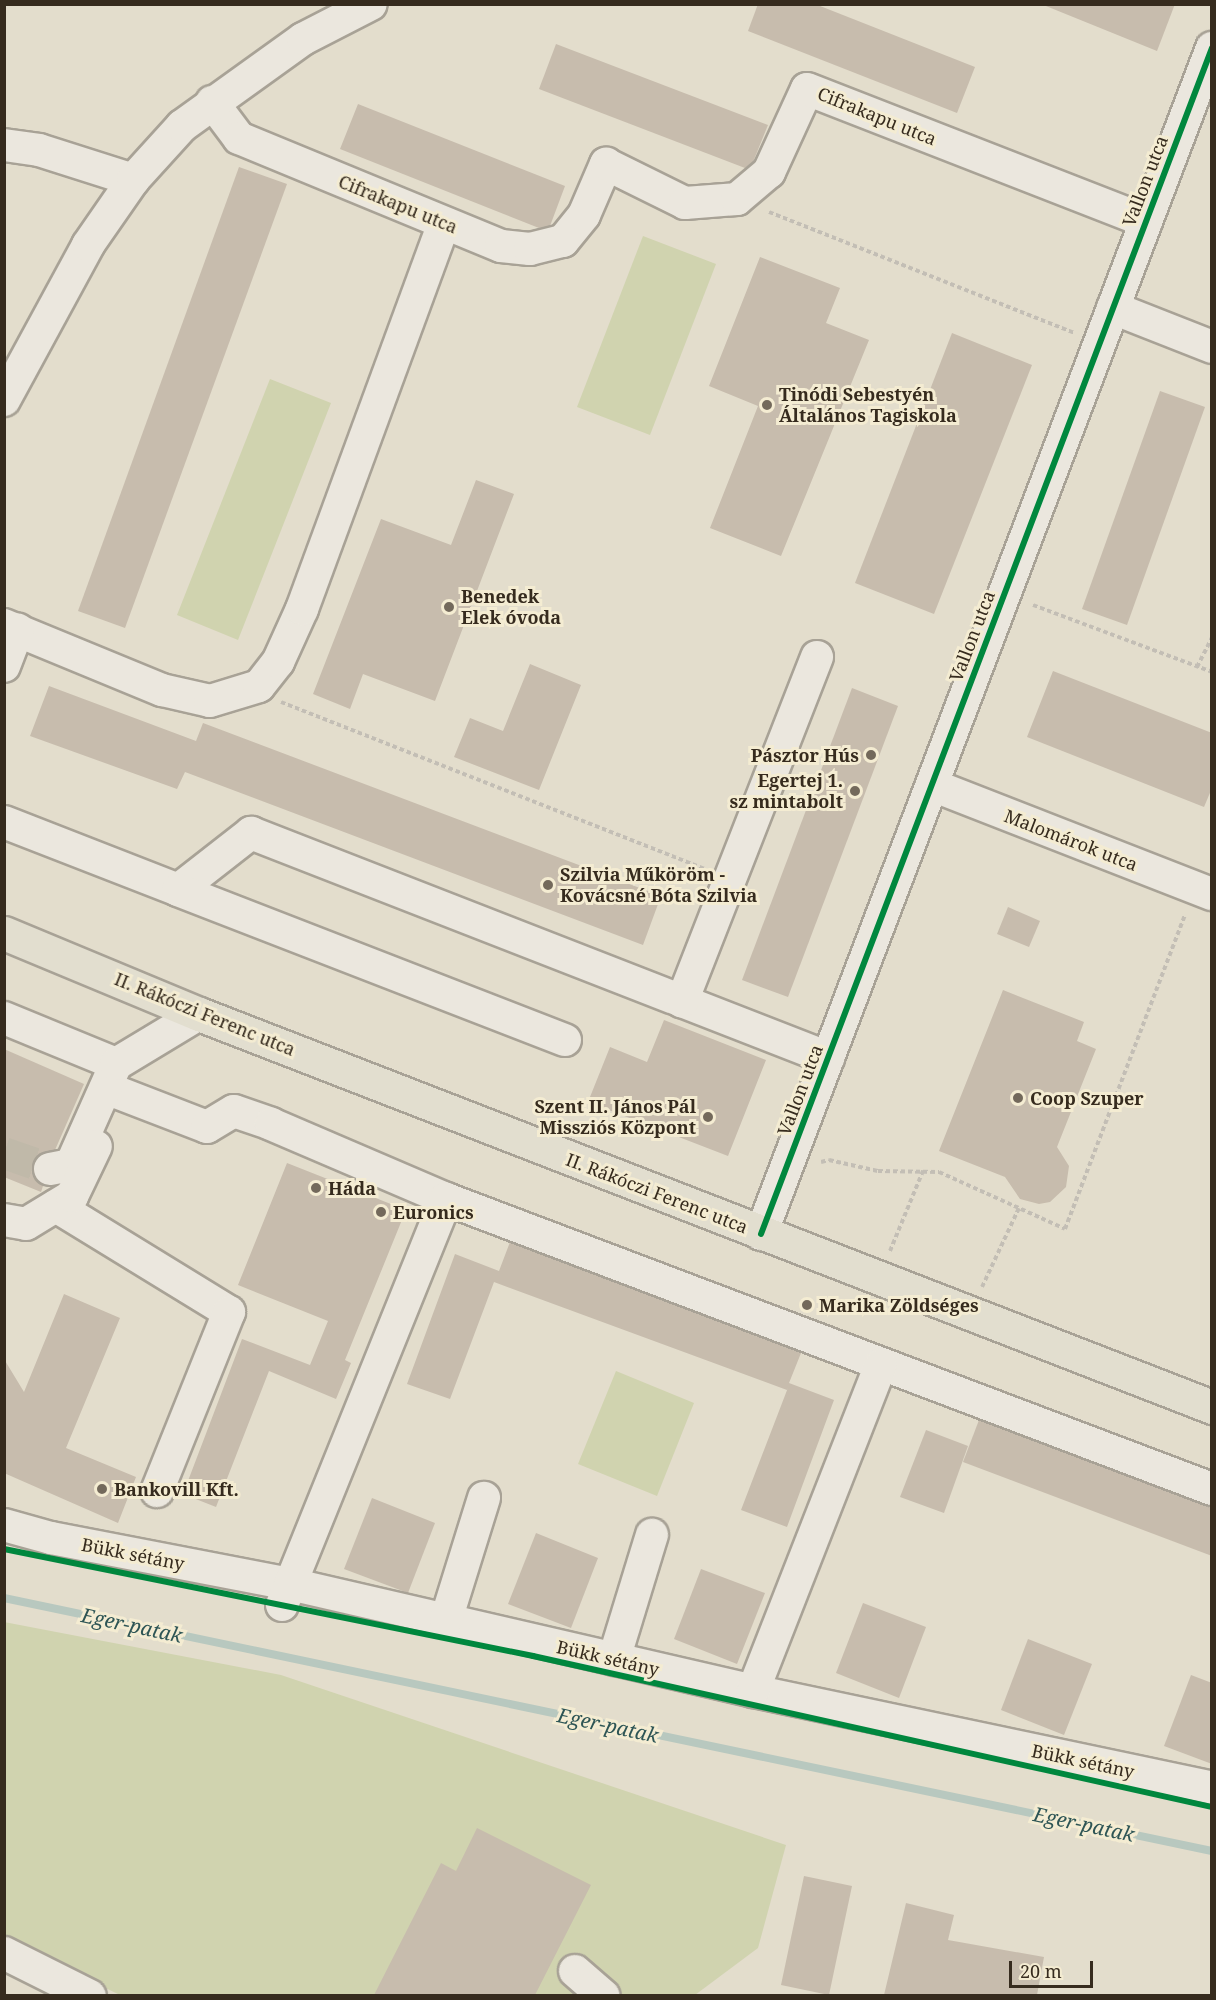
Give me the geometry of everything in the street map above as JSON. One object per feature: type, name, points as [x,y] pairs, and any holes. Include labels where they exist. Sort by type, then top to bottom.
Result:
[{"type":"main road","name":"II. Rákóczi Ferenc utca","points":[[4,933],[199,1014],[969,1315],[1212,1407]]},
{"type":"street","points":[[4,400],[88,244],[133,180],[182,126],[212,102],[303,39],[371,4]]},
{"type":"street","name":"Vallon utca","points":[[761,1234],[1212,48]]},
{"type":"street","name":"Cifrakapu utca","points":[[212,102],[239,138],[501,246],[530,249],[563,241],[584,215],[606,165],[685,203],[737,199],[769,172],[807,89],[1146,221]]},
{"type":"street","points":[[4,145],[39,150],[133,180]]},
{"type":"street","points":[[4,666],[11,628],[162,690],[210,701],[259,686],[278,662],[302,609],[444,223]]},
{"type":"street","points":[[1113,308],[1212,347]]},
{"type":"street","points":[[682,1001],[727,878],[817,657]]},
{"type":"street","name":"Malomárok utca","points":[[932,785],[1203,891]]},
{"type":"street","points":[[4,822],[565,1040]]},
{"type":"street","points":[[178,890],[251,833],[828,1058]]},
{"type":"street","points":[[50,1169],[71,1165],[111,1076],[199,1014]]},
{"type":"street","points":[[4,1018],[207,1126],[234,1111],[243,1114],[446,1199],[1212,1489]]},
{"type":"street","points":[[4,1220],[26,1224],[72,1196],[95,1149],[111,1076]]},
{"type":"street","points":[[286,1595],[446,1199]]},
{"type":"street","points":[[56,1206],[229,1312],[157,1491]]},
{"type":"street","points":[[753,1691],[881,1365]]},
{"type":"street","points":[[446,1620],[484,1498]]},
{"type":"street","name":"Bükk sétány","points":[[4,1525],[51,1539],[286,1595],[446,1620],[753,1691],[1212,1788]]},
{"type":"street","points":[[614,1659],[652,1535]]},
{"type":"street","points":[[4,1953],[90,1995]]},
{"type":"street","points":[[575,1971],[604,1995]]},
{"type":"path","points":[[737,199],[1099,343]]},
{"type":"path","points":[[1004,594],[1212,672]]},
{"type":"path","points":[[1197,667],[1212,637]]},
{"type":"path","points":[[259,686],[281,702],[727,878]]},
{"type":"path","points":[[784,1173],[829,1160],[878,1171],[939,1172],[1065,1229],[1203,891]]},
{"type":"path","points":[[879,1280],[923,1171]]},
{"type":"path","points":[[969,1315],[1018,1208]]},
{"type":"green space","points":[[643,236],[716,264],[650,435],[577,407]]},
{"type":"green space","points":[[270,379],[331,403],[238,640],[177,615]]},
{"type":"green space","points":[[616,1371],[694,1403],[657,1496],[578,1464]]},
{"type":"green space","points":[[4,1622],[281,1675],[786,1845],[758,1948],[695,1995],[120,1995],[5,1940]]},
{"type":"building","points":[[758,4],[815,4],[975,67],[957,113],[748,31]]},
{"type":"building","points":[[1041,4],[1175,4],[1157,51]]},
{"type":"building","points":[[556,44],[768,125],[753,162],[745,168],[539,89]]},
{"type":"building","points":[[358,104],[565,186],[550,226],[539,228],[340,149]]},
{"type":"building","points":[[239,167],[287,184],[125,628],[78,611]]},
{"type":"building","points":[[760,257],[840,288],[826,323],[869,340],[781,556],[710,528],[758,406],[709,386]]},
{"type":"building","points":[[952,333],[1032,365],[934,614],[855,583]]},
{"type":"building","points":[[1160,391],[1205,407],[1127,625],[1082,609]]},
{"type":"building","name":"Benedek Elek óvoda","points":[[476,480],[514,494],[435,701],[363,674],[350,709],[313,694],[381,519],[451,545]]},
{"type":"building","points":[[530,664],[581,685],[539,790],[454,757],[470,718],[503,731]]},
{"type":"building","points":[[1053,671],[1212,733],[1212,788],[1204,807],[1027,737]]},
{"type":"building","points":[[49,686],[196,741],[203,723],[661,896],[643,945],[185,772],[177,789],[30,736]]},
{"type":"building","points":[[852,688],[898,706],[788,997],[742,980]]},
{"type":"building","points":[[1008,907],[1040,921],[1029,947],[997,934]]},
{"type":"building","name":"Coop Szuper","points":[[1003,990],[1084,1022],[1077,1041],[1096,1049],[1057,1147],[1069,1166],[1066,1187],[1050,1202],[1039,1204],[1020,1199],[1005,1177],[939,1151]]},
{"type":"building","points":[[664,1020],[766,1060],[728,1156],[588,1102],[610,1047],[647,1062]]},
{"type":"building","points":[[4,1049],[84,1084],[55,1150],[39,1155],[33,1163],[33,1173],[43,1186],[41,1192],[4,1177]]},
{"type":"building","points":[[287,1163],[406,1210],[345,1360],[351,1363],[336,1399],[269,1371],[216,1507],[183,1494],[242,1339],[310,1365],[328,1321],[238,1285]]},
{"type":"building","points":[[510,1242],[801,1353],[789,1383],[834,1400],[787,1527],[741,1510],[789,1385],[787,1390],[494,1282],[450,1399],[407,1384],[455,1254],[499,1271]]},
{"type":"building","points":[[64,1294],[120,1318],[66,1448],[136,1477],[118,1523],[4,1473],[4,1359],[24,1392]]},
{"type":"building","points":[[979,1420],[1212,1506],[1212,1556],[963,1462]]},
{"type":"building","points":[[926,1430],[968,1446],[944,1513],[900,1497]]},
{"type":"building","points":[[372,1498],[435,1523],[408,1593],[344,1569]]},
{"type":"building","points":[[536,1533],[598,1558],[571,1628],[508,1604]]},
{"type":"building","points":[[701,1569],[765,1593],[737,1664],[674,1639]]},
{"type":"building","points":[[863,1603],[926,1627],[899,1698],[836,1673]]},
{"type":"building","points":[[1028,1639],[1092,1664],[1064,1735],[1001,1710]]},
{"type":"building","points":[[1191,1675],[1212,1683],[1212,1764],[1164,1746]]},
{"type":"building","points":[[477,1828],[591,1885],[535,1995],[374,1995],[441,1863],[456,1871]]},
{"type":"building","points":[[804,1876],[852,1886],[829,1995],[781,1985]]},
{"type":"building","points":[[906,1903],[954,1915],[948,1940],[1044,1957],[1037,1995],[884,1995]]},
{"type":"waterway","name":"Eger-patak","points":[[4,1598],[1212,1851]]},
{"type":"tunnel","points":[[4,1153],[50,1169]]},
{"type":"cycle path","points":[[761,1234],[1212,48]]},
{"type":"cycle path","points":[[4,1549],[533,1656],[1212,1807]]},
{"type":"place","name":"Tinódi Sebestyén Általános Tagiskola","points":[[767,405]]},
{"type":"place","name":"Benedek Elek óvoda","points":[[449,607]]},
{"type":"place","name":"Pásztor Hús","points":[[871,755]]},
{"type":"place","name":"Egertej 1. sz mintabolt","points":[[855,791]]},
{"type":"place","name":"Szilvia Műköröm - Kovácsné Bóta Szilvia","points":[[548,885]]},
{"type":"place","name":"Coop Szuper","points":[[1018,1098]]},
{"type":"place","name":"Szent II. János Pál Missziós Központ","points":[[708,1117]]},
{"type":"place","name":"Háda","points":[[316,1188]]},
{"type":"place","name":"Euronics","points":[[381,1212]]},
{"type":"place","name":"Marika Zöldséges","points":[[807,1305]]},
{"type":"place","name":"Bankovill Kft.","points":[[102,1489]]}]
